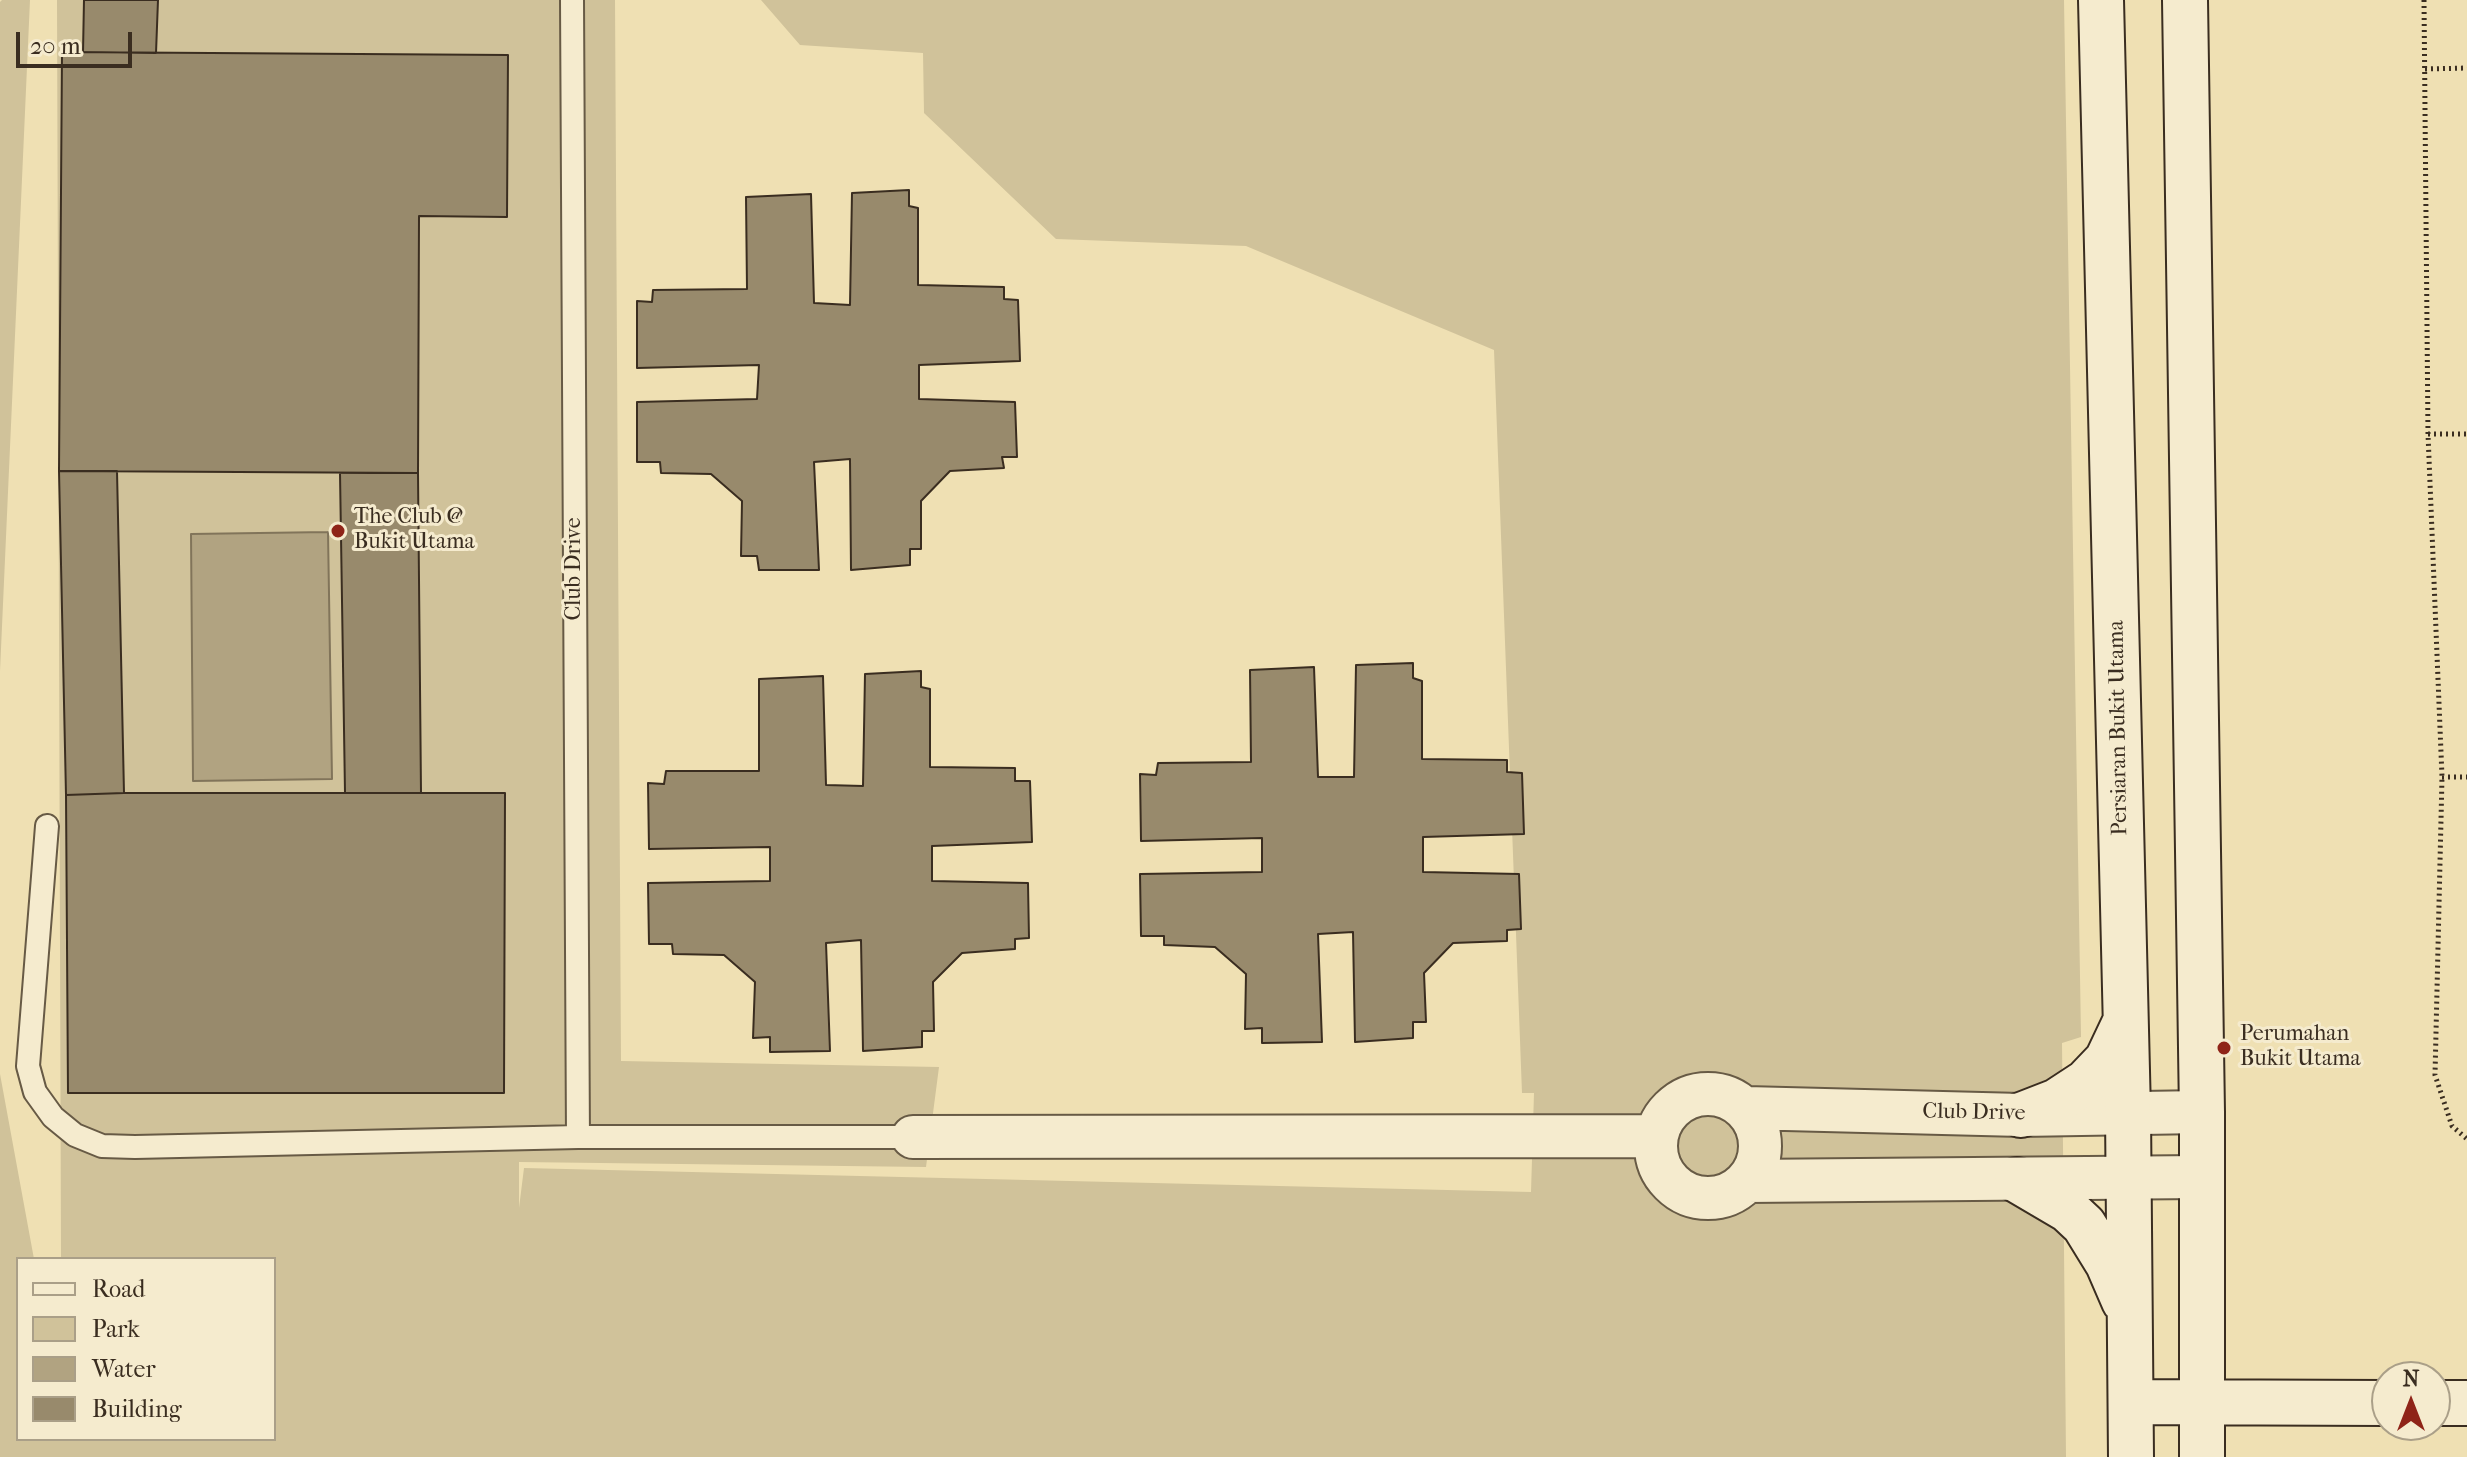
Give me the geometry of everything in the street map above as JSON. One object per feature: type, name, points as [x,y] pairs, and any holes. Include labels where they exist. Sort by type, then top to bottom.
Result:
[{"type":"street","name":"Persiaran Bukit Utama","points":[[2101,0],[2128,1112],[2131,1457]]},
{"type":"street","points":[[2185,0],[2202,1112],[2202,1457]]},
{"type":"street","points":[[2021,1115],[2057,1101],[2086,1082],[2107,1060],[2126,1020]]},
{"type":"street","points":[[1700,1093],[1717,1093],[1746,1108],[1755,1121],[1761,1152],[1756,1168],[1734,1192],[1718,1198],[1701,1198],[1684,1193],[1671,1183],[1661,1169],[1656,1153],[1656,1136],[1661,1121],[1671,1108],[1700,1093]]},
{"type":"street","name":"Club Drive","points":[[1746,1108],[2021,1115],[2202,1112]]},
{"type":"street","points":[[913,1137],[1656,1136]]},
{"type":"street","points":[[1747,1181],[2200,1177]]},
{"type":"street","points":[[2017,1180],[2068,1210],[2084,1225],[2108,1264],[2129,1314]]},
{"type":"street","points":[[2131,1402],[2371,1403]]},
{"type":"lane","name":"Club Drive","points":[[572,0],[578,1137]]},
{"type":"lane","points":[[47,826],[28,1066],[35,1092],[53,1117],[75,1135],[102,1146],[578,1137],[913,1137]]},
{"type":"path","points":[[2424,0],[2428,434],[2442,777],[2435,1075],[2452,1126],[2467,1139]]},
{"type":"path","points":[[2425,69],[2467,68]]},
{"type":"path","points":[[2428,434],[2467,434]]},
{"type":"path","points":[[2442,777],[2467,777]]},
{"type":"green space","points":[[30,0],[0,671],[0,2]]},
{"type":"green space","points":[[57,0],[615,0],[621,1061],[939,1067],[926,1167],[519,1162],[519,1208],[524,1168],[1531,1192],[1534,1093],[1522,1093],[1494,350],[1246,246],[1056,239],[924,113],[923,53],[800,45],[761,0],[2064,0],[2081,1037],[2062,1043],[2066,1457],[0,1457],[0,1074],[34,1257],[16,1257],[16,1441],[276,1441],[276,1257],[61,1257]]},
{"type":"water","points":[[328,532],[332,779],[193,781],[191,534]]},
{"type":"building","points":[[84,0],[158,0],[156,53],[83,52]]},
{"type":"building","points":[[62,52],[508,55],[507,217],[419,216],[418,473],[59,471]]},
{"type":"building","points":[[909,190],[909,206],[918,208],[918,285],[1004,287],[1004,299],[1018,300],[1020,361],[919,365],[919,399],[1015,402],[1017,457],[1002,457],[1004,468],[950,471],[921,501],[921,549],[910,549],[910,565],[851,570],[850,459],[814,462],[819,570],[759,570],[757,556],[741,556],[742,501],[711,474],[661,473],[660,462],[637,462],[637,402],[757,399],[759,365],[637,368],[637,301],[652,302],[653,290],[747,289],[746,197],[811,194],[814,303],[850,305],[852,193]]},
{"type":"building","points":[[59,471],[117,471],[124,793],[66,795]]},
{"type":"building","points":[[340,473],[418,473],[421,793],[345,793]]},
{"type":"building","points":[[1413,663],[1413,678],[1422,681],[1422,759],[1507,760],[1507,772],[1522,773],[1524,834],[1423,837],[1423,872],[1519,874],[1521,929],[1507,930],[1507,941],[1453,943],[1424,973],[1426,1022],[1413,1022],[1413,1038],[1355,1042],[1353,932],[1318,934],[1322,1042],[1262,1043],[1262,1028],[1245,1029],[1246,974],[1215,947],[1164,945],[1164,936],[1141,936],[1140,874],[1262,872],[1262,838],[1141,841],[1140,774],[1156,775],[1158,763],[1251,762],[1250,670],[1314,667],[1318,777],[1354,777],[1356,665]]},
{"type":"building","points":[[921,671],[921,687],[930,689],[930,767],[1015,768],[1015,781],[1030,781],[1032,842],[932,846],[932,881],[1028,883],[1029,938],[1015,939],[1015,949],[962,953],[933,982],[934,1031],[922,1031],[922,1047],[863,1051],[861,940],[826,943],[830,1051],[770,1052],[770,1037],[753,1038],[755,982],[724,955],[673,954],[672,944],[649,944],[648,883],[770,881],[770,847],[649,849],[648,783],[664,784],[666,771],[759,771],[759,679],[823,676],[826,785],[863,786],[865,674]]},
{"type":"building","points":[[505,793],[504,1093],[68,1093],[66,795]]},
{"type":"place","name":"The Club @ Bukit Utama","points":[[338,531]]},
{"type":"place","name":"Perumahan Bukit Utama","points":[[2224,1048]]}]
